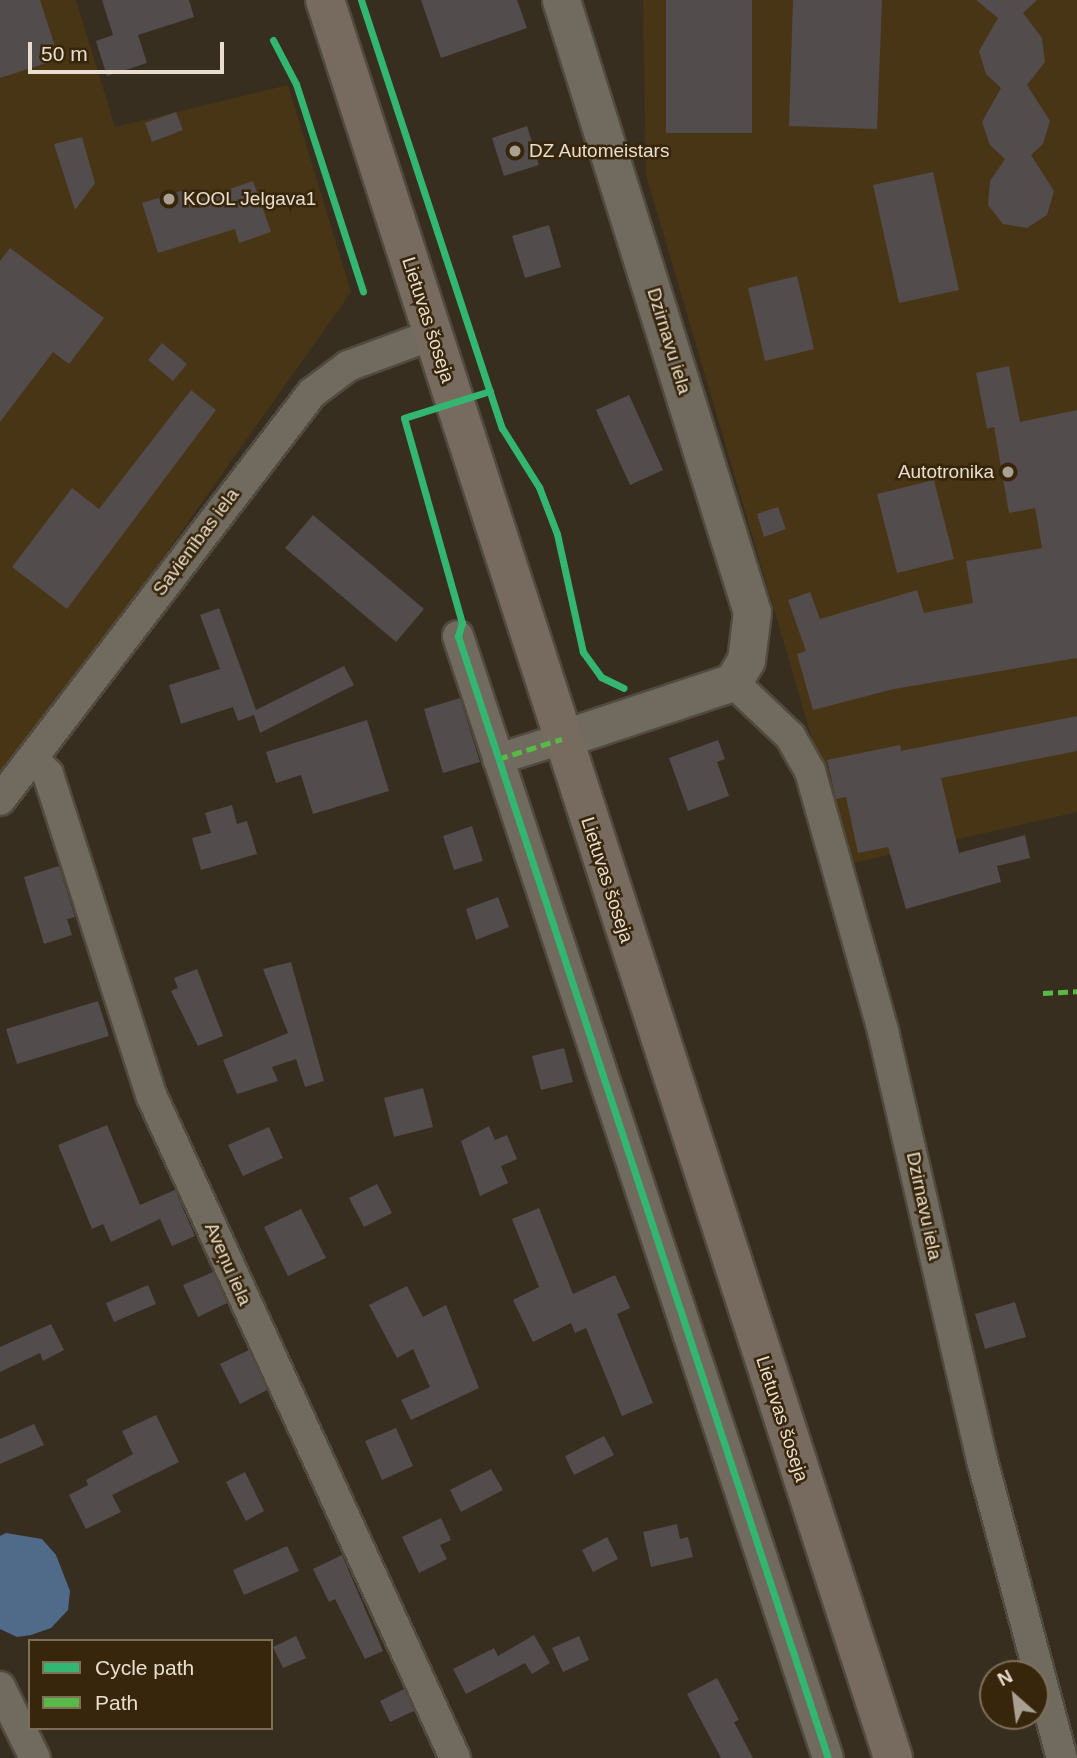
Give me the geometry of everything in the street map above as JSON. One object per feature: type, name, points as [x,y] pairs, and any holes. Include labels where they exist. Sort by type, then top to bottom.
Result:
[{"type":"main road","name":"Lietuvas šoseja","points":[[325,0],[893,1758]]},
{"type":"street","name":"Dzirnavu iela","points":[[561,0],[752,612],[746,660],[733,682],[790,736],[810,771],[883,1031],[982,1460],[1062,1758]]},
{"type":"street","name":"Savienības iela","points":[[0,800],[34,760],[312,393],[348,366],[432,335]]},
{"type":"street","points":[[458,636],[828,1758]]},
{"type":"street","points":[[498,759],[733,682]]},
{"type":"street","name":"Aveņu iela","points":[[34,760],[48,774],[152,1097],[455,1758]]},
{"type":"street","points":[[0,1686],[34,1758]]},
{"type":"shaded area","points":[[0,0],[76,0],[115,127],[288,85],[351,292],[118,621],[0,774]]},
{"type":"shaded area","points":[[643,0],[1077,0],[1077,812],[849,864],[646,175]]},
{"type":"water","points":[[6,1533],[42,1539],[56,1555],[70,1591],[68,1610],[51,1628],[17,1637],[0,1629],[0,1536]]},
{"type":"building","points":[[0,0],[40,0],[59,59],[0,78]]},
{"type":"building","points":[[102,0],[189,0],[194,17],[138,35],[147,63],[107,76],[96,41],[113,35]]},
{"type":"building","points":[[421,0],[517,0],[527,28],[441,58]]},
{"type":"building","points":[[666,0],[752,0],[752,133],[666,133]]},
{"type":"building","points":[[793,0],[882,0],[877,129],[789,126]]},
{"type":"building","points":[[976,0],[1037,0],[1023,13],[1042,38],[1045,62],[1027,85],[1050,121],[1043,144],[1031,155],[1054,191],[1047,215],[1027,228],[1003,224],[988,205],[990,181],[1005,159],[990,145],[982,122],[1001,88],[986,74],[979,51],[998,18]]},
{"type":"building","points":[[176,112],[183,130],[152,142],[145,123]]},
{"type":"building","points":[[527,126],[539,165],[504,176],[492,138]]},
{"type":"building","points":[[82,137],[95,183],[75,210],[54,144]]},
{"type":"building","points":[[933,172],[959,290],[899,303],[873,185]]},
{"type":"building","points":[[253,181],[271,232],[239,243],[235,229],[158,253],[142,203],[188,189],[192,202]]},
{"type":"building","points":[[549,225],[561,267],[525,278],[512,236]]},
{"type":"building","points":[[10,248],[104,318],[69,364],[53,352],[0,422],[0,261]]},
{"type":"building","points":[[797,276],[814,349],[765,361],[748,288]]},
{"type":"building","points":[[162,343],[187,364],[173,381],[148,360]]},
{"type":"building","points":[[1009,366],[1020,422],[1077,410],[1077,658],[894,689],[813,710],[797,654],[806,651],[788,600],[810,592],[820,619],[917,590],[924,613],[973,603],[966,561],[1042,548],[1035,508],[1009,513],[994,427],[987,429],[976,373]]},
{"type":"building","points":[[191,390],[216,410],[67,609],[12,567],[72,488],[99,509]]},
{"type":"building","points":[[629,395],[663,470],[630,485],[596,410]]},
{"type":"building","points":[[934,480],[954,559],[897,573],[877,494]]},
{"type":"building","points":[[778,507],[786,529],[764,537],[757,514]]},
{"type":"building","points":[[313,515],[424,609],[396,642],[285,548]]},
{"type":"building","points":[[219,608],[256,710],[344,666],[354,685],[260,733],[254,715],[238,721],[233,707],[181,724],[169,685],[220,669],[200,615]]},
{"type":"building","points":[[460,698],[480,762],[443,773],[424,709]]},
{"type":"building","points":[[1077,716],[1077,751],[941,778],[959,853],[1025,835],[1030,858],[997,866],[1001,882],[906,909],[888,847],[858,853],[846,797],[836,799],[827,760],[900,745],[901,751]]},
{"type":"building","points":[[367,720],[389,791],[313,814],[301,775],[276,783],[266,752]]},
{"type":"building","points":[[718,740],[725,759],[717,762],[729,796],[688,811],[669,758]]},
{"type":"building","points":[[232,805],[237,824],[247,821],[257,854],[201,870],[192,838],[211,833],[205,813]]},
{"type":"building","points":[[472,826],[483,861],[454,870],[443,836]]},
{"type":"building","points":[[59,866],[75,917],[67,919],[72,935],[44,944],[24,877]]},
{"type":"building","points":[[498,897],[509,927],[476,940],[466,909]]},
{"type":"building","points":[[291,962],[324,1081],[305,1087],[296,1059],[272,1067],[278,1081],[237,1094],[223,1060],[288,1033],[263,969]]},
{"type":"building","points":[[197,969],[223,1036],[198,1046],[171,991],[178,988],[174,978]]},
{"type":"building","points":[[98,1001],[109,1036],[17,1064],[6,1029]]},
{"type":"building","points":[[564,1048],[573,1082],[541,1090],[532,1056]]},
{"type":"building","points":[[423,1088],[433,1127],[394,1137],[384,1098]]},
{"type":"building","points":[[107,1125],[140,1205],[175,1190],[195,1236],[172,1246],[160,1219],[111,1242],[103,1224],[92,1229],[58,1145]]},
{"type":"building","points":[[489,1126],[495,1140],[507,1135],[517,1159],[501,1166],[508,1183],[480,1196],[461,1141]]},
{"type":"building","points":[[269,1127],[283,1158],[243,1176],[228,1145]]},
{"type":"building","points":[[377,1184],[392,1213],[364,1227],[349,1198]]},
{"type":"building","points":[[539,1208],[573,1294],[615,1275],[630,1308],[617,1314],[653,1403],[622,1416],[586,1328],[575,1333],[571,1323],[533,1342],[513,1300],[539,1287],[512,1219]]},
{"type":"building","points":[[301,1209],[326,1258],[288,1276],[264,1227]]},
{"type":"building","points":[[213,1272],[227,1303],[198,1317],[183,1285]]},
{"type":"building","points":[[148,1285],[156,1304],[114,1322],[106,1303]]},
{"type":"building","points":[[407,1286],[423,1317],[446,1305],[479,1388],[411,1420],[401,1400],[430,1387],[413,1349],[397,1358],[369,1305]]},
{"type":"building","points":[[1015,1302],[1026,1337],[985,1349],[975,1314]]},
{"type":"building","points":[[51,1324],[64,1350],[43,1361],[40,1353],[0,1372],[0,1347]]},
{"type":"building","points":[[249,1350],[267,1390],[240,1404],[220,1364]]},
{"type":"building","points":[[156,1415],[179,1462],[112,1495],[121,1512],[86,1529],[69,1495],[88,1485],[86,1480],[133,1454],[122,1431]]},
{"type":"building","points":[[34,1424],[44,1445],[0,1464],[0,1439]]},
{"type":"building","points":[[396,1428],[413,1466],[382,1480],[365,1441]]},
{"type":"building","points":[[604,1436],[614,1455],[574,1475],[565,1456]]},
{"type":"building","points":[[491,1469],[503,1490],[461,1512],[450,1490]]},
{"type":"building","points":[[245,1472],[264,1511],[246,1521],[226,1482]]},
{"type":"building","points":[[441,1518],[451,1540],[440,1545],[447,1559],[419,1573],[402,1537]]},
{"type":"building","points":[[677,1524],[680,1539],[688,1537],[693,1557],[651,1567],[643,1532]]},
{"type":"building","points":[[607,1537],[618,1559],[593,1572],[582,1550]]},
{"type":"building","points":[[287,1546],[299,1571],[244,1595],[233,1570]]},
{"type":"building","points":[[342,1555],[383,1651],[365,1659],[335,1599],[329,1602],[313,1569]]},
{"type":"building","points":[[534,1635],[550,1663],[532,1674],[525,1663],[466,1694],[453,1669],[494,1648],[498,1656]]},
{"type":"building","points":[[296,1636],[306,1658],[283,1668],[273,1647]]},
{"type":"building","points":[[579,1636],[589,1660],[563,1672],[552,1648]]},
{"type":"building","points":[[717,1678],[739,1720],[734,1722],[753,1758],[721,1758],[687,1694]]},
{"type":"building","points":[[404,1689],[414,1711],[390,1722],[380,1701]]},
{"type":"marked path","points":[[498,759],[562,739]]},
{"type":"marked path","points":[[1043,993],[1077,991]]},
{"type":"cycle path","points":[[361,0],[502,428],[539,487],[557,534],[583,652],[601,677],[624,688]]},
{"type":"cycle path","points":[[273,40],[296,84],[363,291]]},
{"type":"cycle path","points":[[490,391],[404,418],[462,623],[458,636],[828,1758]]},
{"type":"place","name":"DZ Automeistars","points":[[515,151]]},
{"type":"place","name":"KOOL Jelgava1","points":[[169,199]]},
{"type":"place","name":"Autotronika","points":[[1008,472]]}]
